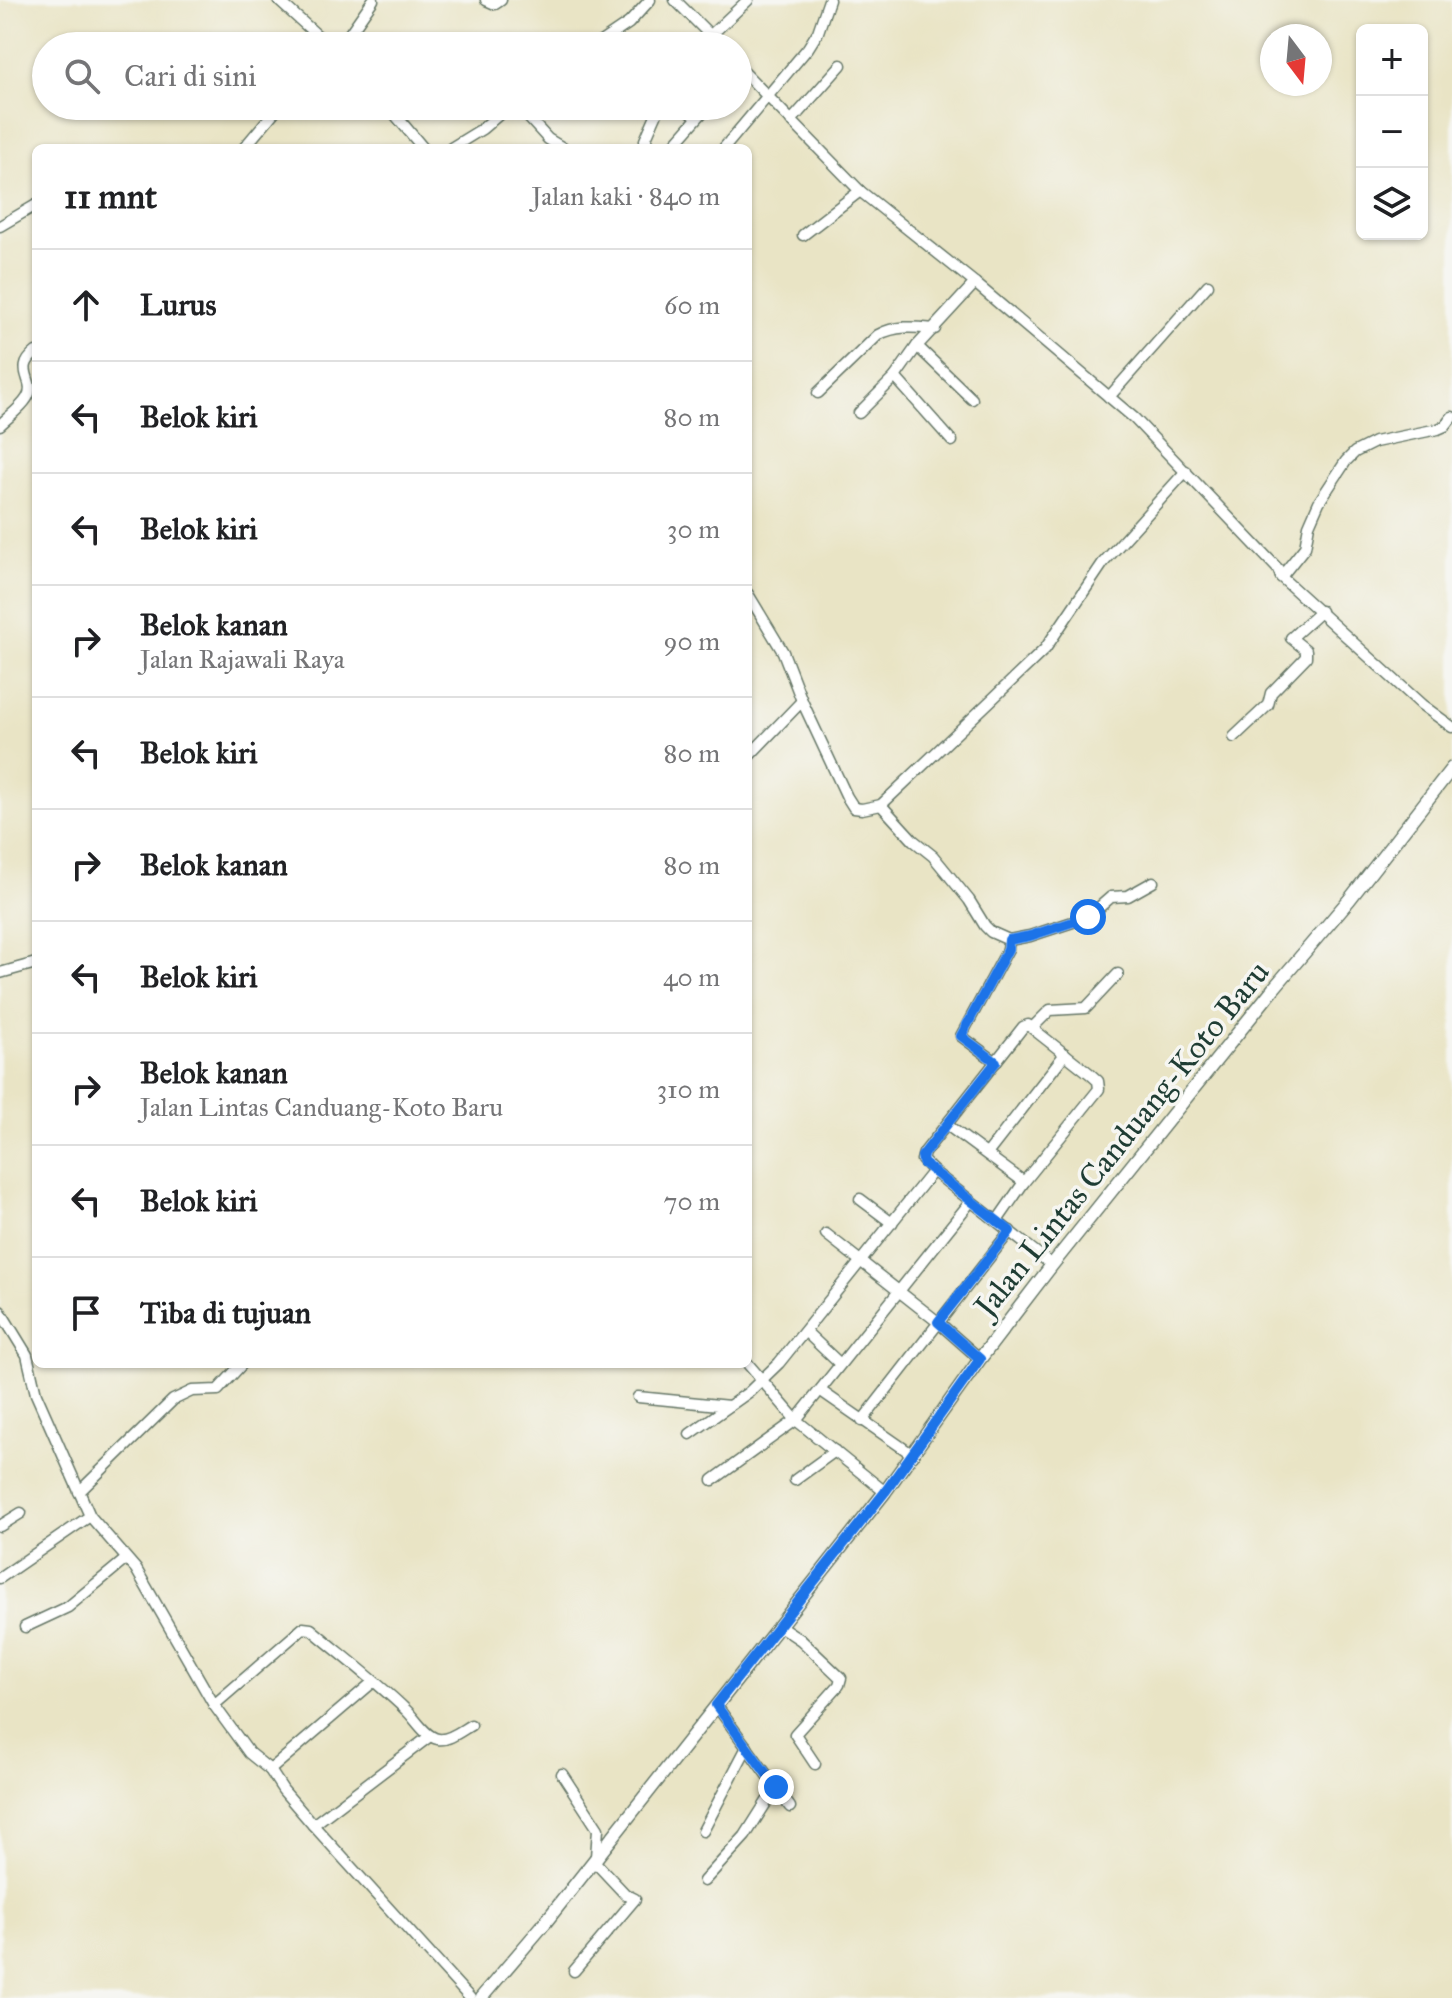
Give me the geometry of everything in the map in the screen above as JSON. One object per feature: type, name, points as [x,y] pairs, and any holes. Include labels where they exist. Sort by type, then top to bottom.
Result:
[{"type":"main road","name":"Jalan Lintas Canduang-Koto Baru","points":[[487,1996],[885,1492],[1052,1265],[1274,988],[1349,900],[1452,768]]},
{"type":"street","points":[[278,0],[313,32]]},
{"type":"street","points":[[351,32],[373,0]]},
{"type":"street","points":[[486,0],[495,4],[501,0]]},
{"type":"street","points":[[616,32],[629,23],[650,0]]},
{"type":"street","points":[[675,0],[705,32]]},
{"type":"street","points":[[722,32],[748,0]]},
{"type":"street","points":[[752,113],[808,48],[818,32],[829,0]]},
{"type":"street","points":[[791,121],[841,65]]},
{"type":"street","points":[[752,82],[860,191],[975,283],[1109,397],[1186,471],[1278,569],[1281,577],[1422,705],[1452,727]]},
{"type":"street","points":[[247,144],[267,120]]},
{"type":"street","points":[[400,120],[420,144]]},
{"type":"street","points":[[458,144],[493,120]]},
{"type":"street","points":[[531,120],[556,144]]},
{"type":"street","points":[[649,144],[645,140],[654,120]]},
{"type":"street","points":[[674,144],[693,120]]},
{"type":"street","points":[[727,144],[747,120]]},
{"type":"street","points":[[803,235],[860,191]]},
{"type":"street","points":[[0,226],[32,207]]},
{"type":"street","points":[[859,413],[895,377],[917,346],[975,283]]},
{"type":"street","points":[[1109,397],[1208,285]]},
{"type":"street","points":[[818,393],[887,330],[911,327],[935,329]]},
{"type":"street","points":[[917,346],[972,399]]},
{"type":"street","points":[[0,425],[29,397],[30,388],[24,372],[32,356]]},
{"type":"street","points":[[895,377],[952,441]]},
{"type":"street","points":[[1281,577],[1305,547],[1309,525],[1319,502],[1355,452],[1375,442],[1438,429],[1451,421]]},
{"type":"street","points":[[752,601],[783,652],[802,701],[847,797],[854,808],[881,805],[1045,649],[1103,563],[1186,471]]},
{"type":"street","points":[[1234,737],[1268,705],[1271,693],[1306,657],[1306,650],[1291,638],[1321,611]]},
{"type":"street","points":[[752,753],[802,701]]},
{"type":"street","points":[[881,805],[913,840],[933,856],[969,900],[985,926],[1009,940],[1088,917],[1111,897],[1128,896],[1153,882]]},
{"type":"street","points":[[996,1062],[961,1036],[1008,949],[1009,940]]},
{"type":"street","points":[[0,973],[32,964]]},
{"type":"street","points":[[1033,1027],[1054,1009],[1083,1010],[1118,974]]},
{"type":"street","points":[[997,1221],[1024,1182],[1099,1089],[1098,1081],[1033,1027],[1023,1027],[922,1156],[923,1163],[1052,1265]]},
{"type":"street","points":[[987,1154],[1065,1054]]},
{"type":"street","points":[[947,1125],[1024,1182]]},
{"type":"street","points":[[690,1434],[761,1382],[806,1332],[933,1171]]},
{"type":"street","points":[[860,1199],[892,1223]]},
{"type":"street","points":[[713,1480],[796,1420],[971,1201]]},
{"type":"street","points":[[862,1421],[1010,1231]]},
{"type":"street","points":[[826,1234],[980,1359]]},
{"type":"street","points":[[0,1311],[27,1355],[36,1394],[90,1516],[136,1569],[214,1705],[249,1753],[270,1770],[313,1825],[470,1998]]},
{"type":"street","points":[[806,1332],[840,1364]]},
{"type":"street","points":[[79,1492],[173,1400],[192,1391],[218,1390],[238,1368]]},
{"type":"street","points":[[751,1368],[796,1420],[885,1492]]},
{"type":"street","points":[[821,1391],[913,1455]]},
{"type":"street","points":[[638,1397],[729,1406]]},
{"type":"street","points":[[795,1480],[835,1451]]},
{"type":"street","points":[[0,1526],[21,1513]]},
{"type":"street","points":[[0,1578],[90,1516]]},
{"type":"street","points":[[25,1627],[68,1607],[126,1559]]},
{"type":"street","points":[[780,1626],[801,1640],[841,1678],[839,1685],[795,1734],[815,1764]]},
{"type":"street","points":[[214,1705],[303,1628],[311,1629],[386,1690],[430,1736],[440,1740],[448,1738],[471,1725]]},
{"type":"street","points":[[270,1770],[373,1682]]},
{"type":"street","points":[[716,1705],[790,1807]]},
{"type":"street","points":[[313,1825],[430,1736]]},
{"type":"street","points":[[703,1831],[747,1747]]},
{"type":"street","points":[[562,1774],[598,1829],[595,1859],[625,1894],[635,1899],[574,1971]]},
{"type":"street","points":[[704,1881],[745,1836],[776,1787]]},
{"type":"route","points":[[776,1787],[716,1705],[885,1492],[980,1359],[938,1322],[1010,1231],[923,1163],[922,1156],[996,1062],[961,1036],[1008,949],[1009,940],[1088,917]]}]
